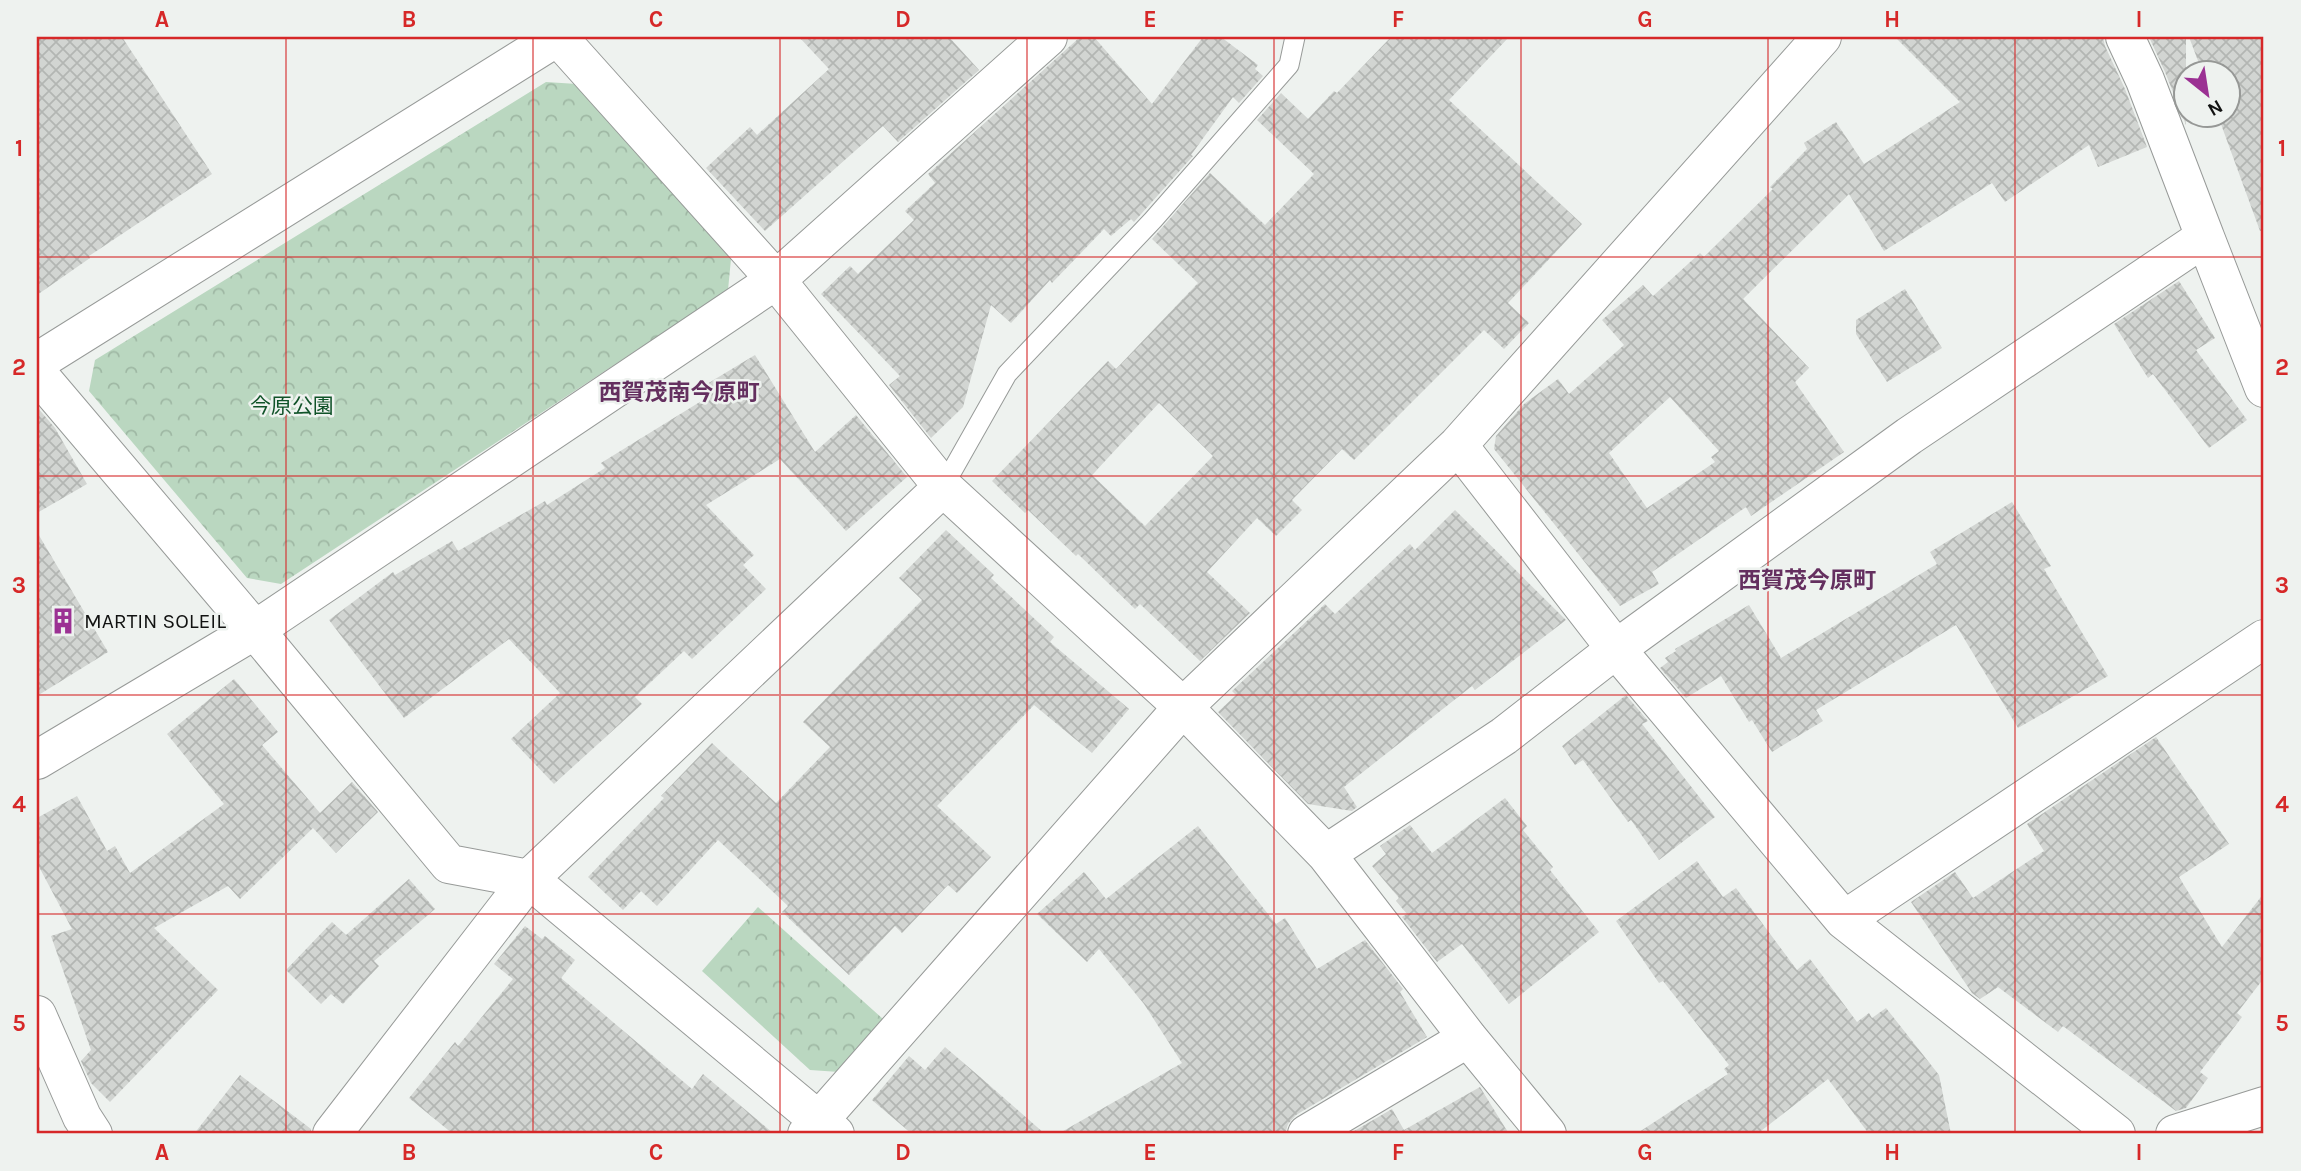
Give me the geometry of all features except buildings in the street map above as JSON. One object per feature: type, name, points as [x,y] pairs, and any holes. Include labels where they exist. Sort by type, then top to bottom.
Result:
[{"type":"street","points":[[37,362],[557,37],[776,280],[943,487],[1184,707],[1326,853],[1468,1038],[1547,1134]]},
{"type":"street","points":[[37,761],[255,629],[776,280],[1048,37]]},
{"type":"street","points":[[37,373],[255,629],[449,864],[529,879],[820,1130],[1184,707],[1458,445],[1822,37]]},
{"type":"street","points":[[2125,37],[2145,80],[2264,388]]},
{"type":"street","points":[[1326,853],[1504,736],[1616,649],[1909,436],[2205,237]]},
{"type":"street","points":[[1458,445],[1616,649],[1844,920],[2116,1134]]},
{"type":"street","points":[[332,1134],[529,879],[943,487]]},
{"type":"street","points":[[1844,920],[2264,639]]},
{"type":"street","points":[[37,1015],[82,1117],[93,1134]]},
{"type":"street","points":[[1307,1134],[1468,1038]]},
{"type":"street","points":[[2175,1134],[2264,1106]]},
{"type":"lane","points":[[943,487],[1007,374],[1153,220],[1289,65],[1295,37]]},
{"type":"green space","name":"今原公園","points":[[546,82],[577,84],[731,259],[728,290],[281,584],[247,578],[89,391],[95,360]]},
{"type":"green space","points":[[758,907],[883,1019],[839,1072],[810,1070],[702,971]]},
{"type":"place","name":"MARTIN SOLEIL","points":[[63,621]]},
{"type":"district","name":"西賀茂南今原町","points":[[679,392]]},
{"type":"district","name":"西賀茂今原町","points":[[1807,580]]}]
